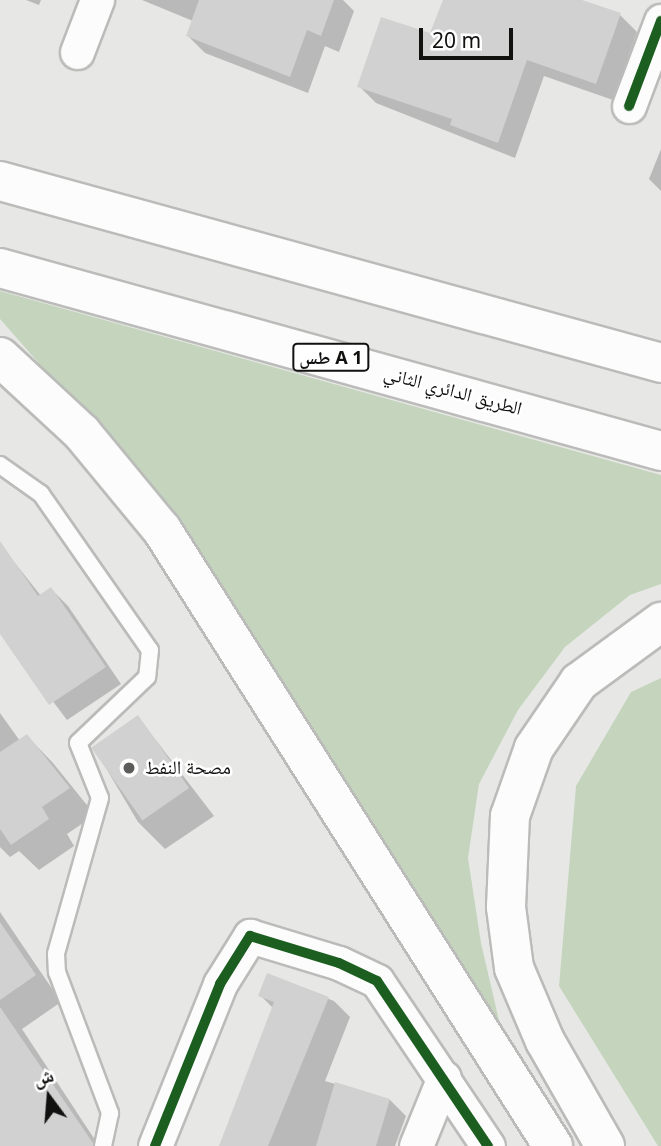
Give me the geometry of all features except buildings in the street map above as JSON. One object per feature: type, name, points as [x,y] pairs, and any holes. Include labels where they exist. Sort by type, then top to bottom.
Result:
[{"type":"highway","points":[[0,181],[581,338],[661,363]]},
{"type":"highway","name":"الطريق الدائري الثاني","points":[[0,268],[661,451]]},
{"type":"highway","points":[[581,338],[661,340]]},
{"type":"highway","points":[[0,356],[82,433],[162,530],[553,1146]]},
{"type":"highway","points":[[605,1146],[545,1041],[514,968],[506,907],[510,816],[534,748],[579,682],[661,622]]},
{"type":"street","points":[[77,52],[97,0]]},
{"type":"street","points":[[629,106],[661,21]]},
{"type":"street","points":[[155,1146],[220,984],[250,936],[340,962],[377,981],[488,1146]]},
{"type":"street","points":[[416,1146],[444,1077]]},
{"type":"lane","points":[[0,465],[41,494],[150,650],[147,677],[78,743],[100,799],[57,954],[57,972],[110,1113],[103,1146]]},
{"type":"green space","points":[[0,291],[661,475],[661,584],[630,595],[565,647],[518,710],[479,784],[468,858],[481,943],[501,1029],[534,1082],[80,410],[0,319]]},
{"type":"green space","points":[[661,678],[661,1146],[658,1146],[559,986],[576,786],[631,692]]},
{"type":"cycle path","points":[[629,106],[661,21]]},
{"type":"cycle path","points":[[155,1146],[220,984],[250,936],[339,963],[377,981],[488,1146]]},
{"type":"place","name":"مصحة النفط","points":[[129,768]]}]
